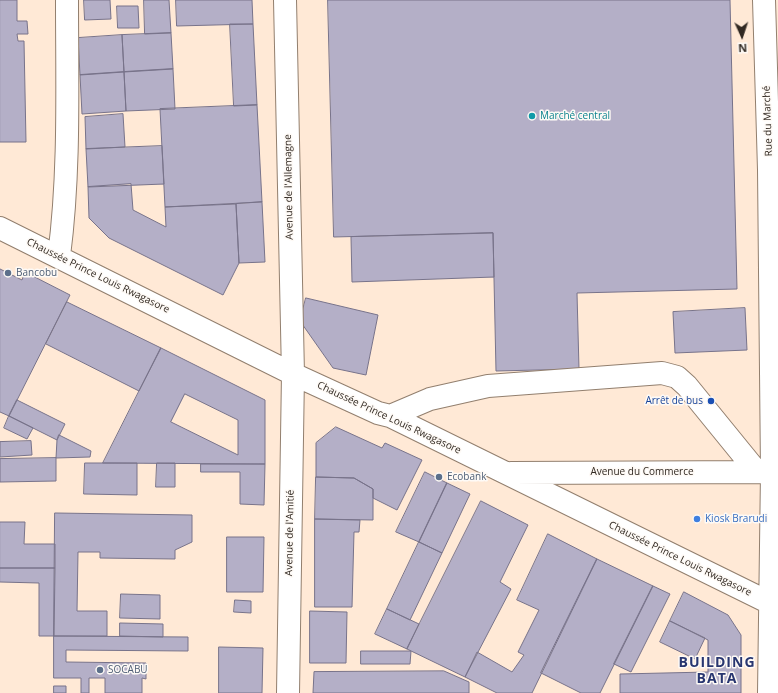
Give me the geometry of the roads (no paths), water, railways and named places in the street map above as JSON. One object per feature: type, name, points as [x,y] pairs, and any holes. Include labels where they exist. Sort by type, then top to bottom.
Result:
[{"type":"street","points":[[59,256],[64,219],[66,179],[67,0]]},
{"type":"street","name":"Avenue de l'Allemagne","points":[[285,0],[292,374]]},
{"type":"street","name":"Rue du Marché","points":[[764,0],[769,170],[769,472],[774,605],[769,693]]},
{"type":"street","name":"Chaussée Prince Louis Rwagasore","points":[[0,228],[59,256],[292,374],[378,413],[390,416],[774,605]]},
{"type":"street","name":"Avenue de l'Amitié","points":[[288,693],[292,374]]},
{"type":"street","points":[[390,416],[430,399],[488,386],[662,374],[677,377],[687,386],[769,472]]},
{"type":"street","name":"Avenue du Commerce","points":[[506,473],[769,472]]},
{"type":"place","name":"Marché central","points":[[532,116]]},
{"type":"place","name":"Bancobu","points":[[8,273]]},
{"type":"place","name":"Arrêt de bus","points":[[711,401]]},
{"type":"place","name":"Ecobank","points":[[439,477]]},
{"type":"place","name":"Kiosk Brarudi","points":[[697,519]]},
{"type":"place","name":"SOCABU","points":[[100,670]]},
{"type":"district","name":"BUILDING BATA","points":[[717,672]]}]
